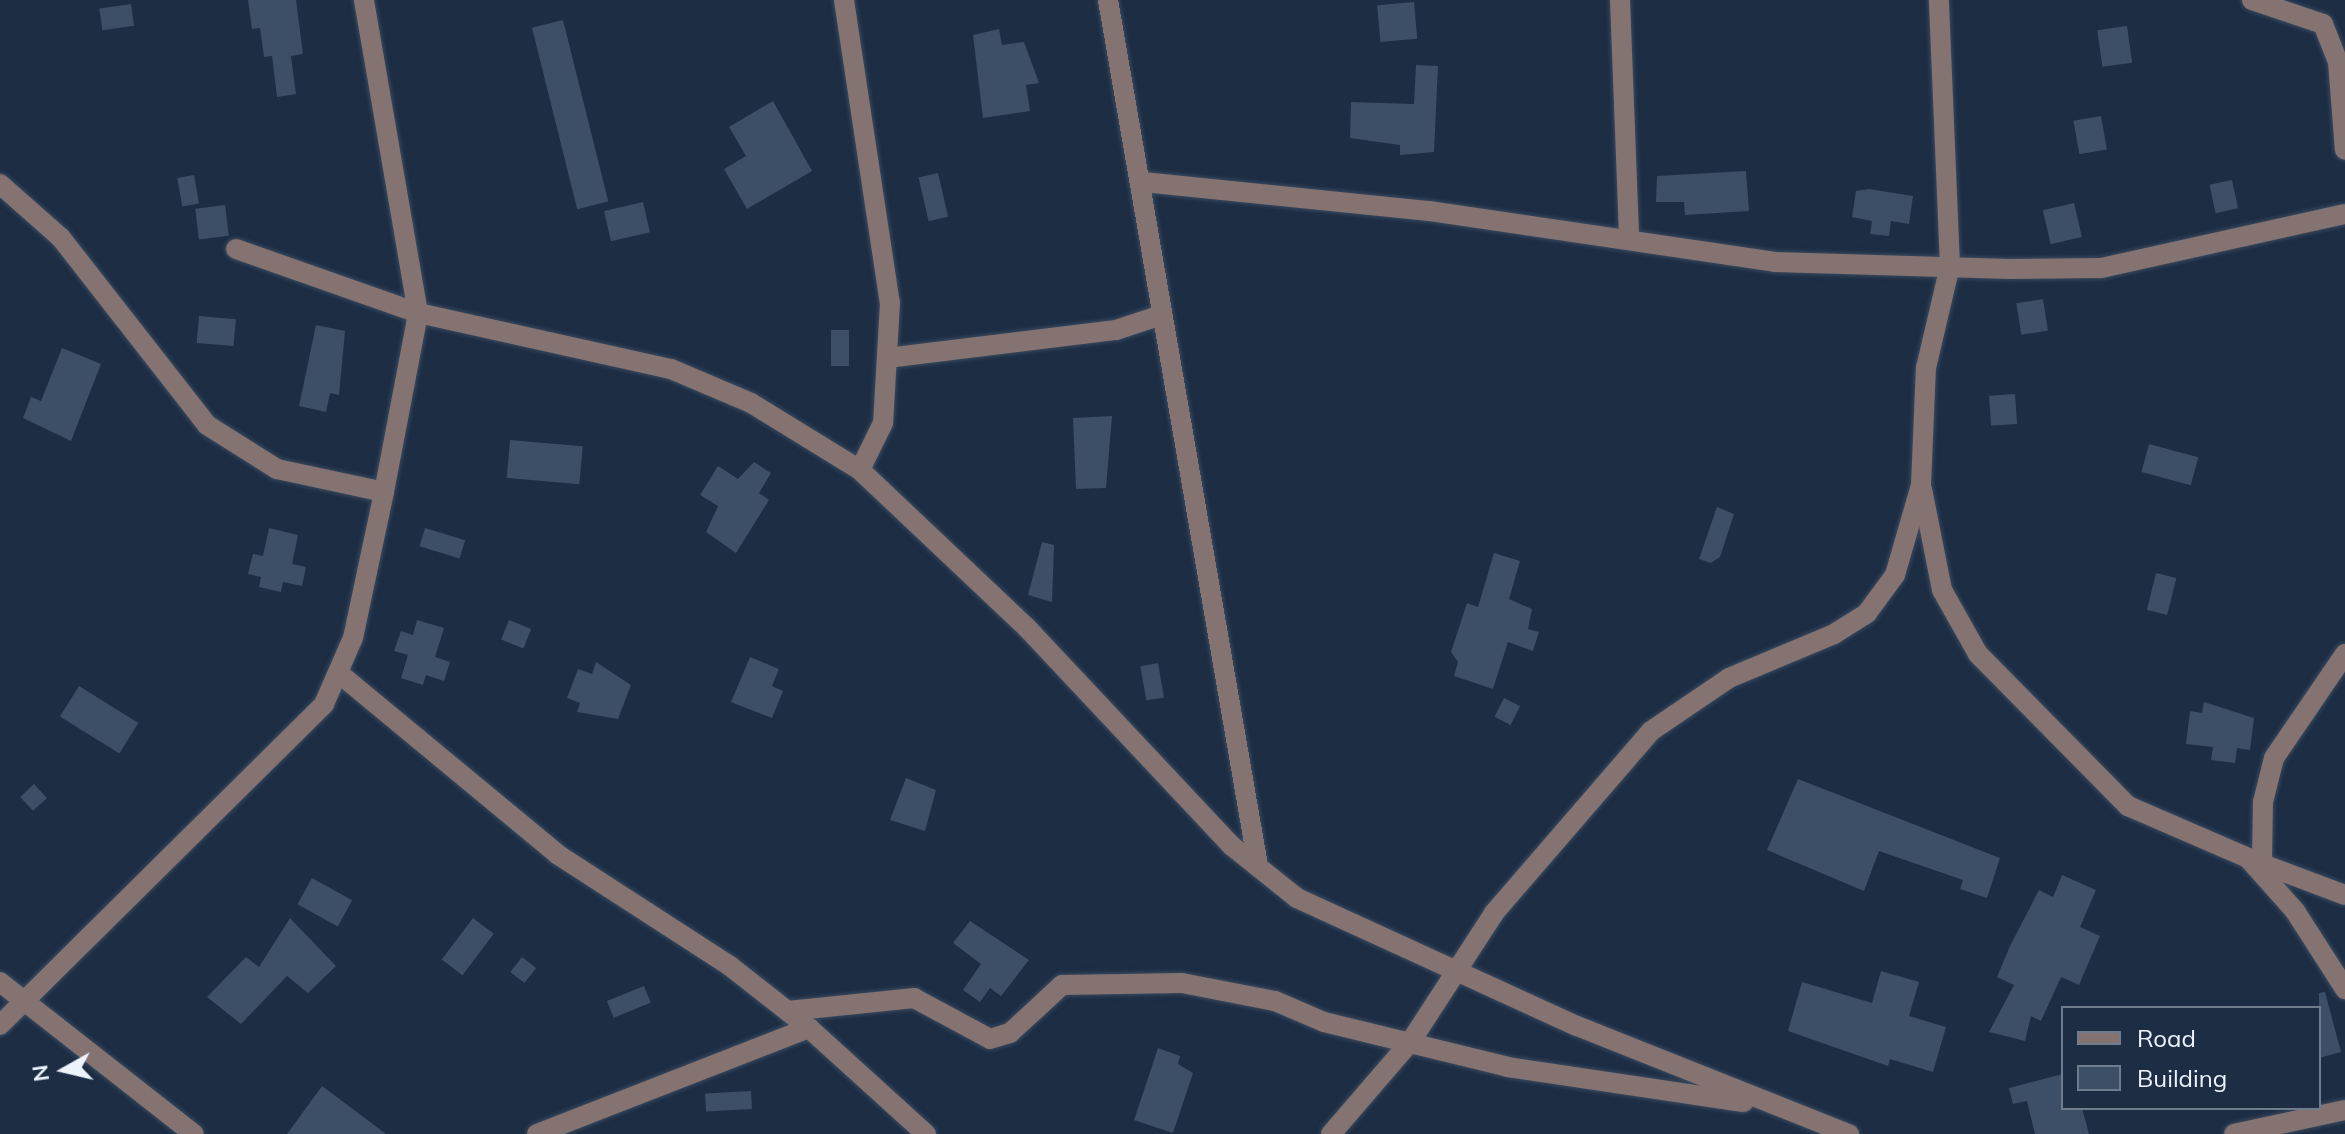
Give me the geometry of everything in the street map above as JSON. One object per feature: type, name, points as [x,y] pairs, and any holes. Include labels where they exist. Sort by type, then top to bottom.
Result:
[{"type":"street","points":[[0,1025],[324,704],[341,675],[384,492],[418,313],[364,0]]},
{"type":"street","points":[[844,0],[890,303],[883,423],[860,470]]},
{"type":"street","points":[[1108,0],[1143,182],[1161,315],[1258,866]]},
{"type":"street","points":[[1620,0],[1629,237]]},
{"type":"street","points":[[1331,1134],[1411,1041],[1455,970],[1589,797],[1651,731],[1729,678],[1867,613],[1895,575],[1921,485],[1926,368],[1950,266],[1939,0]]},
{"type":"street","points":[[2252,0],[2323,24],[2338,62],[2345,150]]},
{"type":"street","points":[[1143,182],[1629,237],[1775,262],[2101,268],[2345,214]]},
{"type":"street","points":[[0,184],[61,238],[175,389],[239,450],[313,479],[384,492]]},
{"type":"street","points":[[236,249],[418,313],[567,341],[716,385],[860,470],[1028,629],[1258,866],[1297,898],[1772,1108],[1849,1134]]},
{"type":"street","points":[[887,358],[1101,332],[1161,315]]},
{"type":"street","points":[[1921,485],[1942,590],[1978,654],[2128,806],[2255,861],[2345,895]]},
{"type":"street","points":[[2345,654],[2274,758],[2263,802],[2255,861],[2295,911],[2345,989]]},
{"type":"street","points":[[341,675],[557,854],[788,1011],[926,1134]]},
{"type":"street","points":[[0,982],[194,1134]]},
{"type":"street","points":[[788,1011],[914,998],[990,1039],[1010,1033],[1062,985],[1182,983],[1584,1081],[1772,1108]]},
{"type":"street","points":[[537,1134],[809,1028]]},
{"type":"street","points":[[1772,1108],[1788,1134]]},
{"type":"street","points":[[2234,1134],[2345,1110]]},
{"type":"building","points":[[248,0],[296,0],[303,54],[291,56],[296,94],[277,97],[272,56],[264,57],[260,28],[252,29]]},
{"type":"building","points":[[1414,2],[1417,39],[1380,42],[1377,5]]},
{"type":"building","points":[[131,4],[134,26],[102,30],[99,8]]},
{"type":"building","points":[[563,20],[608,201],[577,209],[532,28]]},
{"type":"building","points":[[2127,26],[2132,63],[2102,67],[2097,30]]},
{"type":"building","points":[[999,29],[1002,45],[1024,42],[1039,83],[1026,85],[1030,111],[983,118],[973,35]]},
{"type":"building","points":[[1416,65],[1438,66],[1434,152],[1400,155],[1400,145],[1350,138],[1351,102],[1414,104]]},
{"type":"building","points":[[773,101],[812,171],[747,209],[724,169],[746,156],[729,127]]},
{"type":"building","points":[[2101,116],[2107,149],[2079,154],[2073,121]]},
{"type":"building","points":[[1746,171],[1749,211],[1685,215],[1684,202],[1656,202],[1657,176]]},
{"type":"building","points":[[938,173],[948,217],[929,221],[919,177]]},
{"type":"building","points":[[194,175],[199,204],[182,207],[177,178]]},
{"type":"building","points":[[2232,180],[2238,208],[2216,213],[2210,185]]},
{"type":"building","points":[[1869,189],[1913,196],[1909,224],[1891,221],[1889,236],[1870,234],[1872,221],[1852,217],[1856,191]]},
{"type":"building","points":[[643,202],[650,232],[611,241],[604,211]]},
{"type":"building","points":[[2074,203],[2082,237],[2051,244],[2043,210]]},
{"type":"building","points":[[225,205],[229,236],[199,239],[195,209]]},
{"type":"building","points":[[2043,299],[2048,331],[2021,335],[2016,303]]},
{"type":"building","points":[[199,316],[236,319],[234,346],[197,343]]},
{"type":"building","points":[[316,325],[345,331],[339,395],[330,393],[326,412],[299,406]]},
{"type":"building","points":[[831,330],[849,330],[849,366],[831,366]]},
{"type":"building","points":[[62,348],[101,364],[71,441],[23,418],[31,397],[41,401]]},
{"type":"building","points":[[2015,394],[2017,424],[1991,426],[1989,396]]},
{"type":"building","points":[[1112,416],[1106,488],[1076,489],[1073,418]]},
{"type":"building","points":[[510,440],[583,446],[579,484],[507,478]]},
{"type":"building","points":[[2149,444],[2198,457],[2191,485],[2141,472]]},
{"type":"building","points":[[754,462],[771,473],[759,493],[769,500],[736,553],[706,532],[718,506],[700,495],[718,466],[738,479]]},
{"type":"building","points":[[1717,507],[1734,514],[1720,557],[1711,563],[1699,559]]},
{"type":"building","points":[[269,528],[298,535],[292,564],[306,567],[302,586],[283,582],[281,592],[259,587],[261,577],[248,574],[253,554],[263,556]]},
{"type":"building","points":[[425,528],[465,540],[460,558],[419,546]]},
{"type":"building","points":[[1042,542],[1054,545],[1052,602],[1028,595]]},
{"type":"building","points":[[1494,553],[1520,561],[1509,599],[1532,609],[1528,629],[1539,632],[1533,651],[1508,642],[1493,689],[1454,676],[1458,662],[1451,652],[1467,603],[1478,607]]},
{"type":"building","points":[[2156,573],[2176,578],[2167,615],[2147,610]]},
{"type":"building","points":[[417,620],[444,628],[435,657],[450,662],[444,681],[426,675],[423,685],[401,678],[408,655],[394,651],[401,631],[413,635]]},
{"type":"building","points":[[509,620],[531,629],[523,648],[501,639]]},
{"type":"building","points":[[750,657],[779,669],[772,686],[783,691],[772,718],[731,702]]},
{"type":"building","points":[[596,662],[631,685],[618,719],[577,712],[580,703],[567,698],[578,669],[592,674]]},
{"type":"building","points":[[1158,663],[1164,697],[1146,701],[1140,666]]},
{"type":"building","points":[[79,686],[138,723],[119,754],[60,717]]},
{"type":"building","points":[[1504,698],[1520,706],[1511,725],[1494,717]]},
{"type":"building","points":[[2204,702],[2254,718],[2250,750],[2237,748],[2235,763],[2211,760],[2213,747],[2186,744],[2190,711],[2202,713]]},
{"type":"building","points":[[906,778],[936,790],[925,831],[890,820]]},
{"type":"building","points":[[1798,779],[2000,858],[1987,898],[1960,889],[1963,880],[1879,851],[1864,891],[1767,850]]},
{"type":"building","points":[[34,784],[47,798],[33,811],[20,797]]},
{"type":"building","points":[[2062,875],[2096,890],[2080,927],[2100,936],[2079,985],[2061,977],[2041,1021],[2031,1016],[2025,1041],[1989,1032],[2014,985],[1997,977],[2010,946],[2039,890],[2053,897]]},
{"type":"building","points":[[312,878],[352,900],[338,927],[297,904]]},
{"type":"building","points":[[290,918],[336,966],[308,993],[287,976],[241,1024],[207,997],[246,957],[259,967]]},
{"type":"building","points":[[473,918],[494,934],[462,975],[442,960]]},
{"type":"building","points":[[970,921],[1029,960],[1001,996],[990,988],[980,1002],[963,990],[981,964],[953,943]]},
{"type":"building","points":[[522,957],[536,968],[524,983],[510,972]]},
{"type":"building","points":[[1881,971],[1919,982],[1909,1016],[1946,1027],[1933,1072],[1890,1059],[1888,1066],[1788,1031],[1802,982],[1872,1003]]},
{"type":"building","points":[[644,986],[651,1003],[614,1018],[607,1001]]},
{"type":"building","points":[[2325,992],[2341,1052],[2321,1057],[2321,1006],[2319,993]]},
{"type":"building","points":[[1158,1048],[1180,1056],[1178,1064],[1193,1073],[1173,1133],[1134,1120]]},
{"type":"building","points":[[2061,1075],[2061,1110],[2083,1110],[2089,1134],[2035,1134],[2027,1101],[2013,1104],[2009,1088]]},
{"type":"building","points":[[322,1086],[386,1134],[287,1134]]},
{"type":"building","points":[[751,1091],[752,1109],[706,1111],[705,1093]]}]
